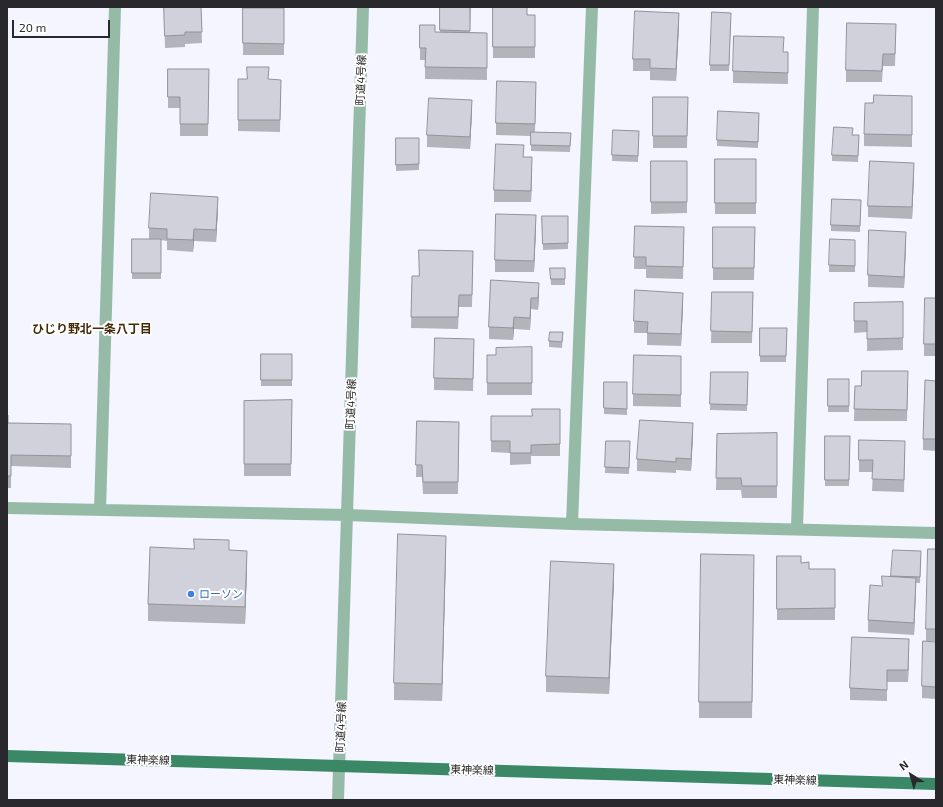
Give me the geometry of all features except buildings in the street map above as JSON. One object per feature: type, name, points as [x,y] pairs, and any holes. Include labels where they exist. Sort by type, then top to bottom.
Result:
[{"type":"main road","name":"東神楽線","points":[[7,756],[936,784]]},
{"type":"street","points":[[100,510],[116,7]]},
{"type":"street","name":"町道4号線","points":[[338,800],[363,7]]},
{"type":"street","points":[[572,524],[592,7]]},
{"type":"street","points":[[796,528],[813,7]]},
{"type":"street","points":[[7,508],[347,515],[572,524],[796,528],[936,533]]},
{"type":"place","name":"ローソン","points":[[191,594]]},
{"type":"district","name":"ひじり野北一条八丁目","points":[[92,329]]}]
